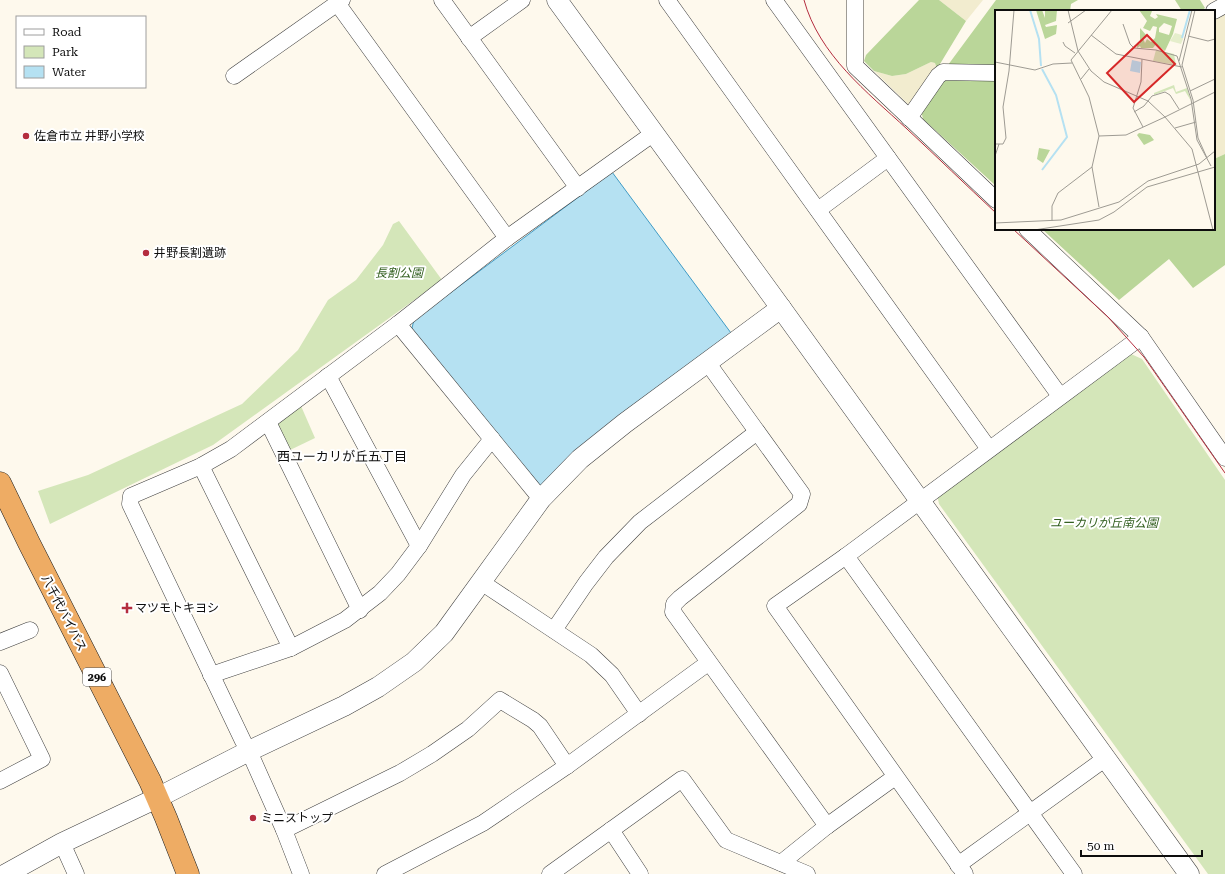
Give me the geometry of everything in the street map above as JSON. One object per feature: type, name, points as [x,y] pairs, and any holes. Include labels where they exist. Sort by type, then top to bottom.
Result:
[{"type":"highway","name":"八千代バイパス","points":[[0,483],[150,781],[188,874]]},
{"type":"street","points":[[442,0],[578,188]]},
{"type":"street","points":[[469,38],[522,0]]},
{"type":"street","points":[[667,0],[989,449]]},
{"type":"street","points":[[774,0],[1060,396]]},
{"type":"street","points":[[855,0],[855,66],[995,199]]},
{"type":"street","points":[[559,1],[1189,874]]},
{"type":"street","points":[[234,76],[339,2],[508,238]]},
{"type":"street","points":[[1215,10],[1225,5]]},
{"type":"street","points":[[909,118],[938,76],[943,72],[995,74]]},
{"type":"street","points":[[301,874],[284,830],[249,751],[130,504],[131,496],[201,466],[231,449],[398,324],[508,238],[654,134]]},
{"type":"street","points":[[818,210],[888,158]]},
{"type":"street","points":[[1028,230],[1141,337],[1225,458]]},
{"type":"street","points":[[6,874],[62,843],[344,706],[378,687],[408,666],[444,633],[541,499],[580,459],[625,423],[781,308]]},
{"type":"street","points":[[398,324],[541,499]]},
{"type":"street","points":[[1106,758],[1030,813],[961,869],[775,606],[846,556],[1141,337]]},
{"type":"street","points":[[707,362],[802,494],[799,504],[680,598],[674,604],[673,612],[708,663],[827,826]]},
{"type":"street","points":[[328,376],[418,546]]},
{"type":"street","points":[[268,422],[360,610]]},
{"type":"street","points":[[554,630],[602,562],[640,522],[757,432]]},
{"type":"street","points":[[211,674],[291,648],[345,620],[360,610],[380,593],[398,574],[418,546],[463,475],[492,439]]},
{"type":"street","points":[[201,466],[291,648]]},
{"type":"street","points":[[846,556],[1074,874]]},
{"type":"street","points":[[481,582],[591,655],[612,675],[638,714]]},
{"type":"street","points":[[0,642],[30,630]]},
{"type":"street","points":[[385,874],[483,823],[567,766],[708,663]]},
{"type":"street","points":[[0,673],[42,759],[0,781]]},
{"type":"street","points":[[284,830],[400,773],[432,754],[468,729],[500,700],[533,720],[540,726],[567,766]]},
{"type":"street","points":[[781,863],[827,826],[895,777]]},
{"type":"street","points":[[550,874],[682,779],[726,840],[807,874]]},
{"type":"street","points":[[611,830],[640,874]]},
{"type":"street","points":[[62,843],[76,874]]},
{"type":"shaded area","points":[[939,0],[983,0],[966,21]]},
{"type":"shaded area","points":[[1225,11],[1225,154],[1215,159],[1215,16]]},
{"type":"shaded area","points":[[931,62],[935,63],[937,69],[909,105],[874,71],[892,76],[906,74]]},
{"type":"green space","points":[[919,0],[939,0],[966,21],[937,69],[935,63],[931,62],[906,74],[892,76],[874,71],[864,61],[866,55]]},
{"type":"green space","points":[[996,0],[1078,0],[1071,4],[1070,10],[995,10],[995,69],[948,65]]},
{"type":"green space","points":[[1175,0],[1200,0],[1205,8],[1202,10],[1181,10]]},
{"type":"green space","points":[[995,77],[995,185],[923,119],[921,110],[943,79]]},
{"type":"green space","points":[[1225,154],[1225,265],[1193,288],[1169,259],[1119,300],[1043,230],[1215,230],[1215,159]]},
{"type":"green space","name":"長割公園","points":[[399,221],[442,280],[213,445],[50,524],[38,491],[88,475],[242,404],[298,350],[328,300],[356,280],[383,245],[393,224]]},
{"type":"green space","name":"ユーカリが丘南公園","points":[[1131,354],[1142,359],[1225,480],[1225,874],[1208,874],[939,504],[937,494]]},
{"type":"green space","points":[[301,406],[315,438],[288,451],[278,427],[279,422]]},
{"type":"water","points":[[612,172],[731,333],[543,489],[411,332],[414,320]]},
{"type":"tram line","points":[[804,0],[811,20],[821,38],[846,71],[995,212]]},
{"type":"tram line","points":[[1014,230],[1108,317],[1144,357],[1225,473]]},
{"type":"place","name":"佐倉市立 井野小学校","points":[[26,136]]},
{"type":"place","name":"井野長割遺跡","points":[[146,253]]},
{"type":"place","name":"マツモトキヨシ","points":[[127,608]]},
{"type":"place","name":"ミニストップ","points":[[253,818]]},
{"type":"district","name":"西ユーカリが丘五丁目","points":[[342,456]]}]
